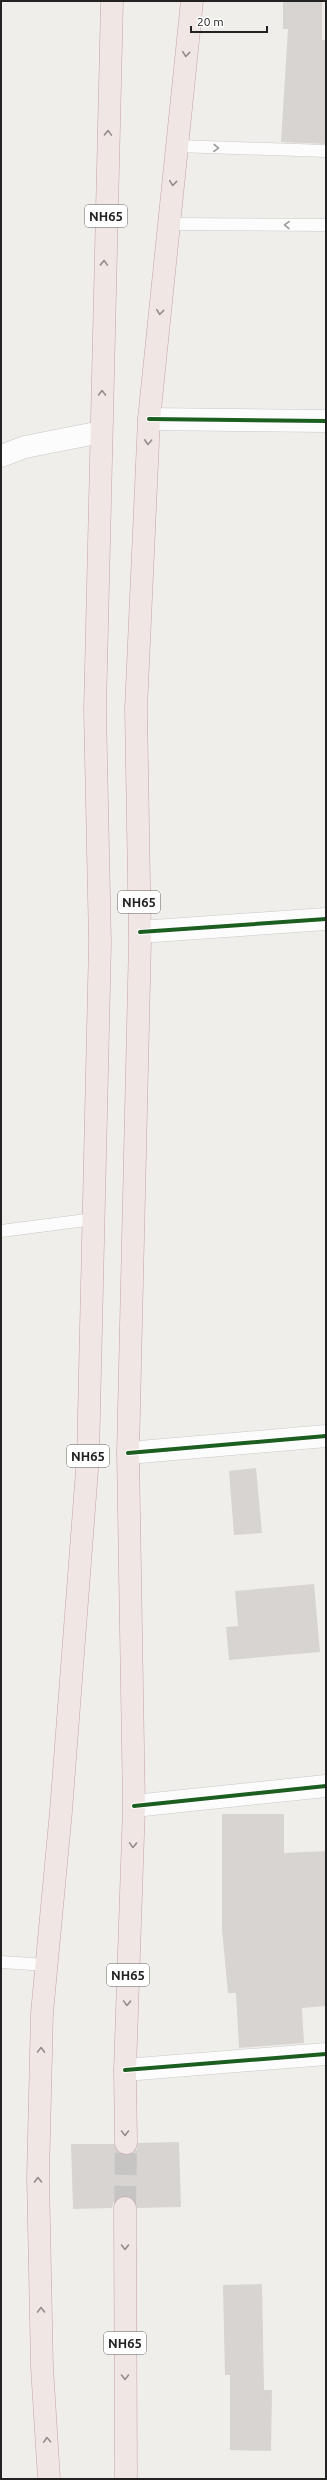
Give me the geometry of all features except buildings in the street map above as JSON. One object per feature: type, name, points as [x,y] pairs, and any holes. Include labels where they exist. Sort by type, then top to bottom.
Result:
[{"type":"highway","name":"NH65","points":[[49,2479],[42,2366],[38,2177],[42,2013],[88,1457],[100,943],[95,710],[112,1]]},
{"type":"highway","name":"NH65","points":[[126,2144],[125,2070],[134,1806],[128,1453],[140,932],[136,709],[149,419],[192,1]]},
{"type":"highway","name":"NH65","points":[[125,2208],[126,2479]]},
{"type":"street","points":[[149,419],[326,421]]},
{"type":"street","points":[[1,456],[25,447],[101,432]]},
{"type":"street","points":[[140,932],[326,919]]},
{"type":"street","points":[[128,1453],[326,1436]]},
{"type":"street","points":[[134,1806],[326,1786]]},
{"type":"street","points":[[125,2070],[326,2054]]},
{"type":"lane","points":[[177,146],[326,151]]},
{"type":"lane","points":[[169,224],[326,225]]},
{"type":"lane","points":[[1,1231],[94,1219]]},
{"type":"lane","points":[[1,1962],[47,1965]]},
{"type":"tunnel","points":[[125,2208],[126,2143]]},
{"type":"cycle path","points":[[149,419],[326,421]]},
{"type":"cycle path","points":[[140,932],[326,919]]},
{"type":"cycle path","points":[[128,1453],[326,1436]]},
{"type":"cycle path","points":[[134,1806],[326,1786]]},
{"type":"cycle path","points":[[125,2070],[326,2054]]}]
